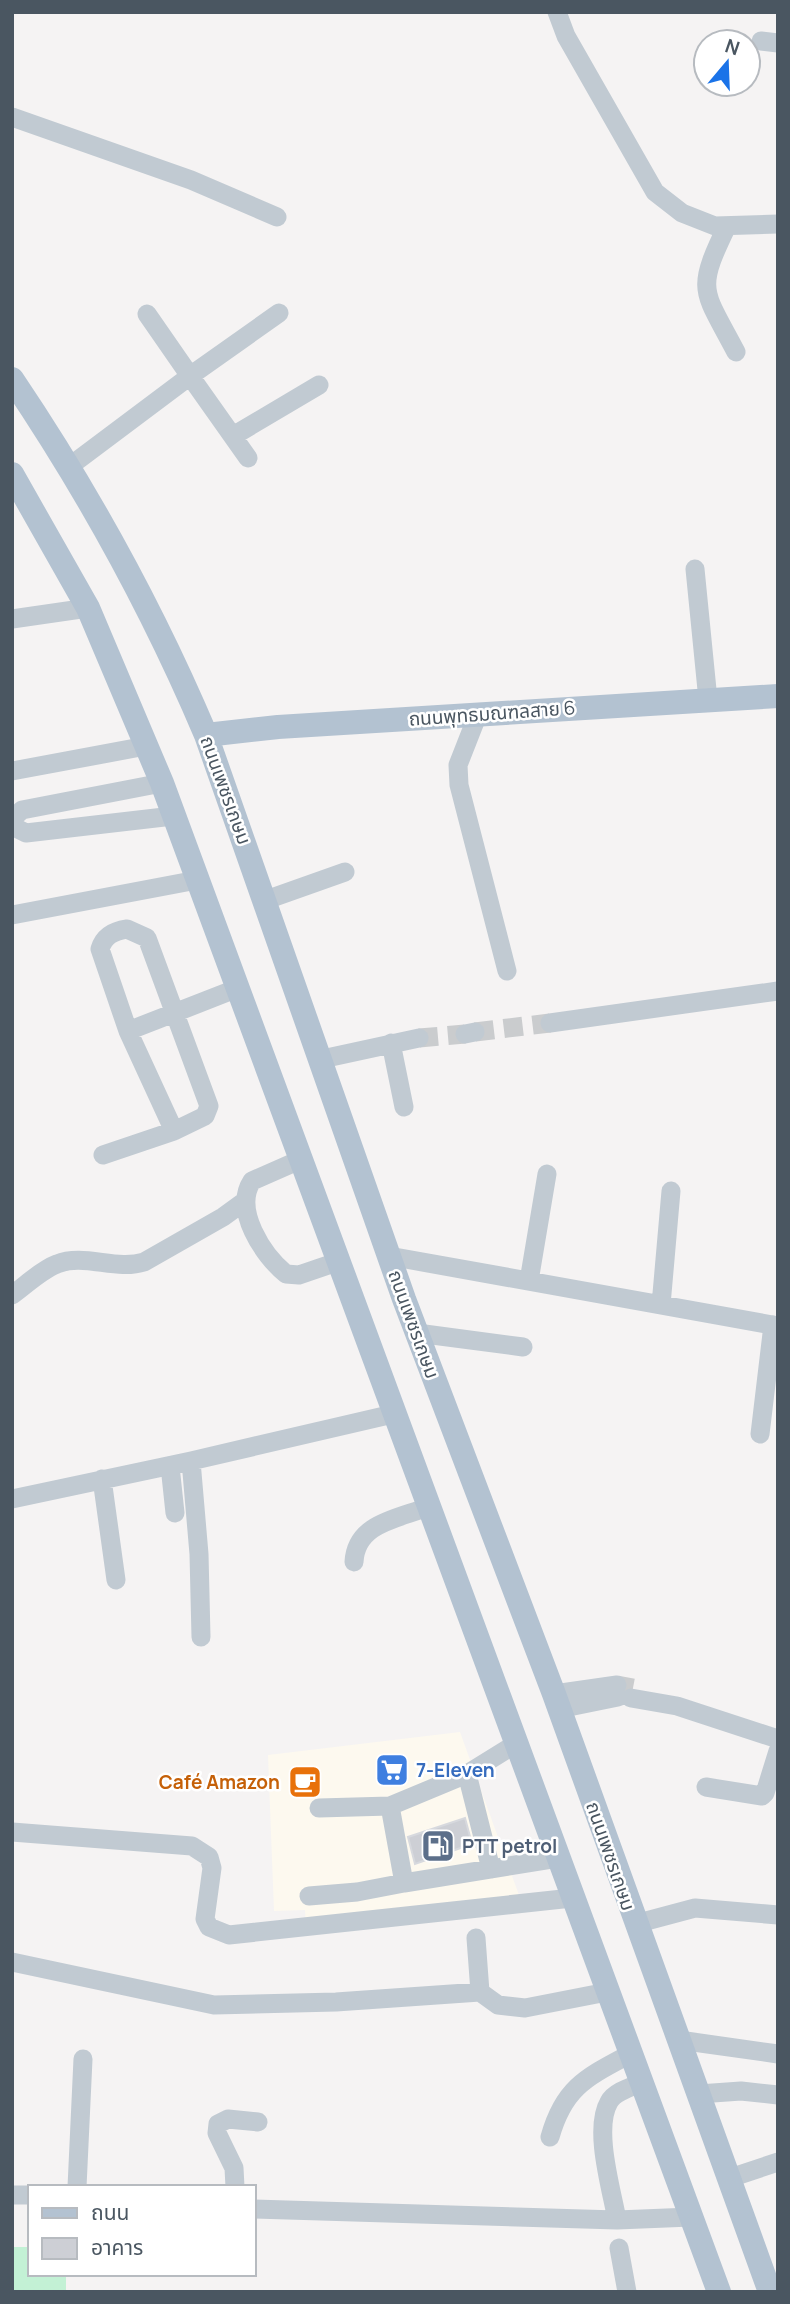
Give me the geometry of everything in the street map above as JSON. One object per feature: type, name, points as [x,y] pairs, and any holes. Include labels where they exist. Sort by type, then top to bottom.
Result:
[{"type":"main road","name":"ถนนเพชรเกษม","points":[[12,379],[70,466],[148,604],[206,735],[389,1256],[556,1701],[770,2292]]},
{"type":"main road","points":[[15,482],[88,608],[162,783],[719,2292]]},
{"type":"main road","name":"ถนนพุทธมณฑลสาย 6","points":[[206,735],[278,727],[778,696]]},
{"type":"street","points":[[557,12],[566,36],[655,192],[682,213],[715,226],[778,223]]},
{"type":"street","points":[[12,117],[191,180],[277,217]]},
{"type":"street","points":[[727,226],[707,267],[705,289],[736,352]]},
{"type":"street","points":[[70,466],[279,313]]},
{"type":"street","points":[[147,314],[248,458]]},
{"type":"street","points":[[233,436],[319,385]]},
{"type":"street","points":[[695,569],[708,700]]},
{"type":"street","points":[[12,619],[88,608]]},
{"type":"street","points":[[478,714],[458,765],[459,785],[507,971]]},
{"type":"street","points":[[12,771],[146,746]]},
{"type":"street","points":[[12,819],[22,810],[100,798],[162,783]]},
{"type":"street","points":[[100,798],[110,823]]},
{"type":"street","points":[[12,827],[26,833],[173,816]]},
{"type":"street","points":[[266,900],[345,872]]},
{"type":"street","points":[[12,915],[197,880]]},
{"type":"street","points":[[103,1155],[174,1131],[198,1121],[209,1106],[179,1012],[147,938],[127,929],[116,931],[102,942],[100,949],[128,1031],[174,1131]]},
{"type":"street","points":[[128,1031],[238,988]]},
{"type":"street","points":[[550,1023],[778,991]]},
{"type":"street","points":[[322,1059],[419,1038]]},
{"type":"street","points":[[391,1043],[404,1107]]},
{"type":"street","points":[[302,1159],[253,1181],[245,1201],[247,1215],[264,1250],[286,1274],[299,1275],[340,1261]]},
{"type":"street","points":[[529,1280],[547,1174]]},
{"type":"street","points":[[661,1305],[671,1191]]},
{"type":"street","points":[[12,1295],[58,1263],[80,1261],[129,1266],[144,1262],[223,1217],[245,1201]]},
{"type":"street","points":[[389,1256],[776,1325],[760,1434]]},
{"type":"street","points":[[417,1333],[523,1347]]},
{"type":"street","points":[[12,1499],[170,1466],[393,1414]]},
{"type":"street","points":[[191,1461],[199,1554],[201,1637]]},
{"type":"street","points":[[170,1466],[175,1513]]},
{"type":"street","points":[[102,1479],[116,1580]]},
{"type":"street","points":[[354,1562],[355,1551],[362,1536],[372,1529],[428,1507]]},
{"type":"street","points":[[556,1701],[625,1692],[778,1739]]},
{"type":"street","points":[[319,1808],[390,1807],[467,1774],[517,1743]]},
{"type":"street","points":[[706,1787],[762,1796],[778,1751]]},
{"type":"street","points":[[467,1774],[491,1869]]},
{"type":"street","points":[[390,1807],[404,1883]]},
{"type":"street","points":[[12,1832],[192,1846],[209,1857],[212,1868],[205,1919],[209,1927],[229,1935],[572,1898]]},
{"type":"street","points":[[309,1896],[358,1892],[558,1858]]},
{"type":"street","points":[[635,1924],[695,1908],[778,1915]]},
{"type":"street","points":[[476,1938],[480,1992]]},
{"type":"street","points":[[12,1962],[214,2004],[336,2002],[480,1992],[498,2005],[524,2008],[607,1992]]},
{"type":"street","points":[[679,2040],[778,2054]]},
{"type":"street","points":[[550,2137],[556,2119],[579,2083],[630,2054]]},
{"type":"street","points":[[77,2185],[83,2059]]},
{"type":"street","points":[[617,2220],[606,2159],[604,2116],[614,2096],[641,2083]]},
{"type":"street","points":[[699,2094],[741,2091],[778,2095]]},
{"type":"street","points":[[235,2185],[234,2168],[217,2128],[221,2120],[258,2122]]},
{"type":"street","points":[[730,2178],[778,2162]]},
{"type":"street","points":[[256,2209],[617,2220],[691,2217]]},
{"type":"street","points":[[620,2248],[626,2292]]},
{"type":"shaded area","points":[[460,1732],[524,1909],[306,1929],[305,1910],[274,1911],[268,1755]]},
{"type":"green space","points":[[12,2247],[28,2247],[28,2276],[66,2276],[66,2292],[12,2292]]},
{"type":"building","points":[[465,1818],[472,1844],[415,1864],[408,1837]]},
{"type":"tunnel","points":[[475,1032],[550,1023]]},
{"type":"tunnel","points":[[419,1038],[465,1034]]},
{"type":"tunnel","points":[[617,1685],[633,1688]]},
{"type":"place","name":"7-Eleven","points":[[392,1770]]},
{"type":"place","name":"Café Amazon","points":[[305,1782]]},
{"type":"place","name":"PTT petrol","points":[[438,1846]]}]
